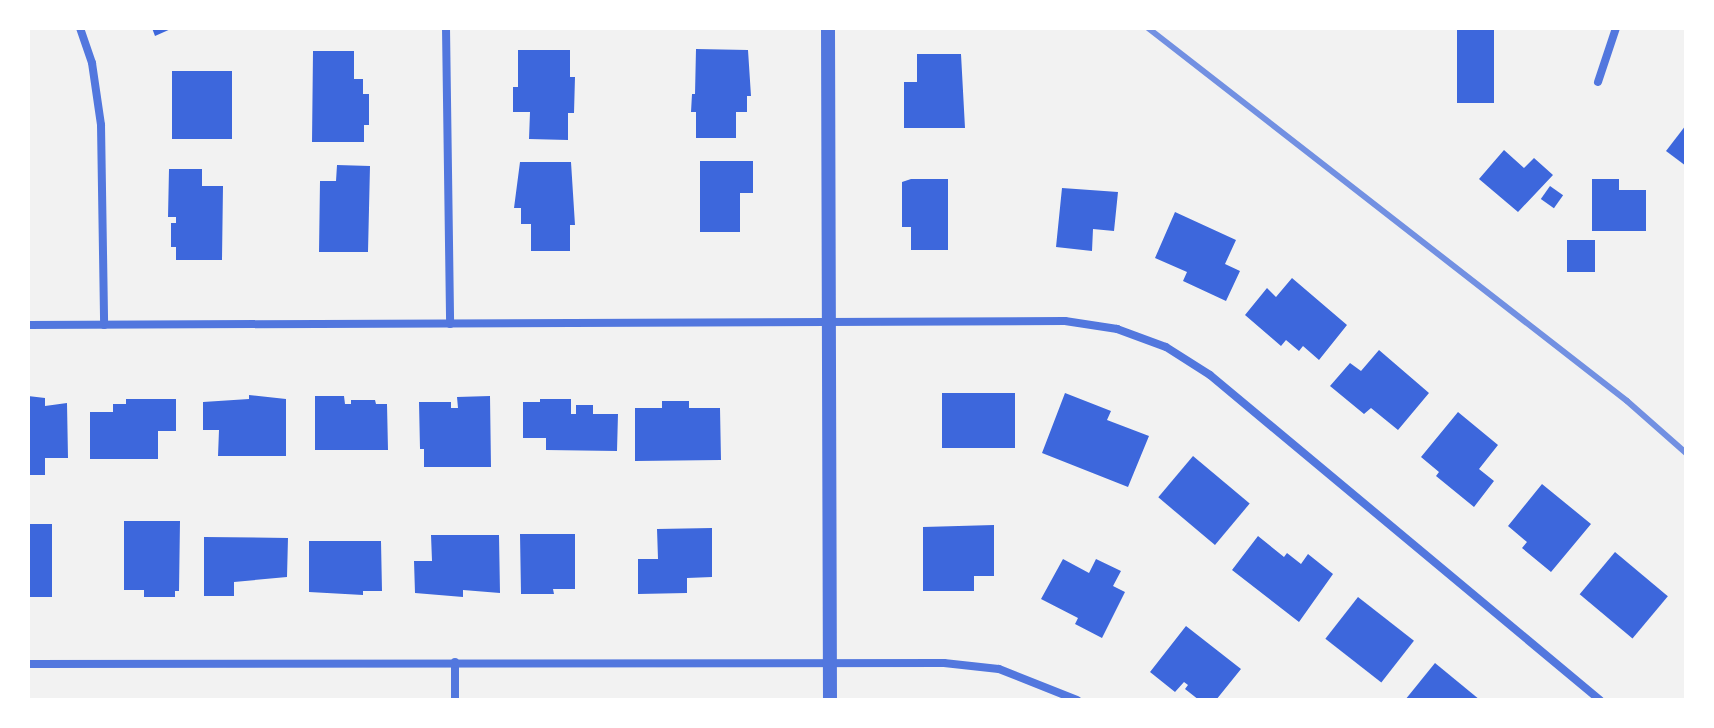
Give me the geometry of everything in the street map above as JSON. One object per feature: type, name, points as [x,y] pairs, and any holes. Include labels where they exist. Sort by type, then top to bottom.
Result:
[{"type":"street","points":[[80,28],[92,63],[101,125],[104,325]]},
{"type":"street","points":[[446,28],[450,324]]},
{"type":"street","points":[[828,28],[830,700]]},
{"type":"street","points":[[1598,82],[1616,28]]},
{"type":"street","points":[[28,325],[1065,321],[1117,329],[1166,347],[1210,375],[1600,700]]},
{"type":"street","points":[[455,662],[455,700]]},
{"type":"street","points":[[28,664],[455,662],[506,666],[972,665],[1028,678],[1077,700]]},
{"type":"building","points":[[152,28],[173,28],[155,36]]},
{"type":"building","points":[[1457,28],[1494,28],[1494,103],[1457,103]]},
{"type":"building","points":[[696,49],[748,50],[751,96],[747,96],[747,112],[736,112],[736,138],[696,138],[696,112],[691,112],[692,94],[695,94]]},
{"type":"building","points":[[518,50],[570,50],[570,77],[575,77],[574,113],[568,113],[568,140],[529,139],[530,112],[513,112],[513,87],[518,87]]},
{"type":"building","points":[[313,51],[354,51],[354,79],[363,79],[363,94],[369,94],[369,125],[364,125],[364,142],[312,142]]},
{"type":"building","points":[[917,54],[961,54],[965,128],[904,128],[904,82],[917,82]]},
{"type":"building","points":[[172,71],[232,71],[232,139],[172,139]]},
{"type":"building","points":[[1686,125],[1686,166],[1666,151]]},
{"type":"building","points":[[1504,150],[1524,168],[1534,158],[1553,175],[1518,212],[1479,179]]},
{"type":"building","points":[[700,161],[753,161],[753,193],[740,193],[740,232],[700,232]]},
{"type":"building","points":[[520,162],[571,162],[575,225],[570,225],[570,251],[531,251],[531,224],[521,224],[521,208],[514,208]]},
{"type":"building","points":[[337,165],[370,166],[368,252],[319,252],[320,181],[336,181]]},
{"type":"building","points":[[169,169],[202,169],[202,186],[223,186],[222,260],[176,260],[176,247],[171,247],[171,223],[176,223],[176,217],[168,217]]},
{"type":"building","points":[[911,179],[948,179],[948,250],[911,250],[911,227],[902,227],[902,182]]},
{"type":"building","points":[[1592,179],[1619,179],[1619,190],[1646,190],[1646,231],[1592,231]]},
{"type":"building","points":[[1550,186],[1563,195],[1554,208],[1541,199]]},
{"type":"building","points":[[1062,188],[1118,192],[1114,231],[1093,229],[1092,251],[1056,247]]},
{"type":"building","points":[[1175,212],[1236,240],[1225,264],[1240,271],[1226,301],[1183,281],[1187,272],[1155,258]]},
{"type":"building","points":[[1567,240],[1595,240],[1595,272],[1567,272]]},
{"type":"building","points":[[1292,278],[1347,325],[1319,360],[1303,346],[1299,351],[1286,340],[1281,346],[1245,315],[1267,288],[1276,297]]},
{"type":"building","points":[[1379,350],[1429,393],[1398,430],[1371,408],[1364,414],[1330,386],[1350,363],[1361,371]]},
{"type":"building","points":[[942,393],[1015,393],[1015,448],[942,448]]},
{"type":"building","points":[[1065,393],[1111,411],[1107,420],[1149,436],[1128,487],[1042,453]]},
{"type":"building","points":[[249,395],[286,399],[286,456],[218,456],[219,430],[203,430],[203,402],[249,399]]},
{"type":"building","points":[[28,396],[45,398],[45,406],[67,403],[68,458],[45,458],[45,475],[28,475]]},
{"type":"building","points":[[315,396],[344,396],[345,404],[351,404],[351,400],[375,400],[376,404],[387,404],[388,450],[315,450]]},
{"type":"building","points":[[490,396],[491,467],[424,467],[424,449],[420,449],[419,402],[451,402],[451,408],[458,408],[457,397]]},
{"type":"building","points":[[126,399],[176,399],[176,431],[158,431],[158,459],[90,459],[90,412],[113,412],[113,404],[126,404]]},
{"type":"building","points":[[540,399],[571,399],[571,414],[576,414],[576,405],[593,405],[593,414],[618,414],[617,451],[546,450],[546,438],[523,438],[523,402],[540,402]]},
{"type":"building","points":[[662,401],[689,401],[689,408],[720,408],[721,460],[635,461],[635,408],[662,408]]},
{"type":"building","points":[[1458,412],[1498,445],[1479,469],[1494,481],[1474,507],[1436,476],[1439,472],[1421,457]]},
{"type":"building","points":[[1193,456],[1250,504],[1215,545],[1158,497]]},
{"type":"building","points":[[1542,484],[1591,524],[1551,572],[1522,548],[1527,542],[1508,526]]},
{"type":"building","points":[[124,521],[180,521],[179,591],[175,591],[175,597],[144,597],[144,590],[124,590]]},
{"type":"building","points":[[28,524],[52,524],[52,597],[28,597]]},
{"type":"building","points":[[994,525],[994,576],[974,576],[974,591],[923,591],[923,527]]},
{"type":"building","points":[[712,528],[712,577],[687,578],[687,593],[638,594],[638,559],[658,559],[657,529]]},
{"type":"building","points":[[520,534],[575,534],[575,589],[553,589],[554,594],[521,594]]},
{"type":"building","points":[[431,535],[499,535],[500,593],[463,590],[463,597],[415,593],[414,561],[432,561]]},
{"type":"building","points":[[1258,536],[1284,557],[1287,553],[1301,564],[1308,554],[1333,574],[1299,622],[1232,570]]},
{"type":"building","points":[[204,537],[288,538],[287,577],[234,582],[234,596],[204,596]]},
{"type":"building","points":[[309,541],[381,541],[382,591],[363,591],[363,595],[309,592]]},
{"type":"building","points":[[1615,552],[1668,596],[1633,638],[1580,594]]},
{"type":"building","points":[[1063,559],[1089,573],[1096,559],[1121,571],[1113,586],[1125,592],[1102,638],[1075,624],[1078,618],[1041,599]]},
{"type":"building","points":[[1358,597],[1414,641],[1381,682],[1325,639]]},
{"type":"building","points":[[1186,626],[1241,669],[1216,700],[1199,700],[1185,689],[1188,685],[1184,682],[1175,692],[1150,672]]},
{"type":"building","points":[[1435,663],[1480,700],[1405,700]]},
{"type":"railway","points":[[1148,28],[1627,401],[1686,453]]}]
